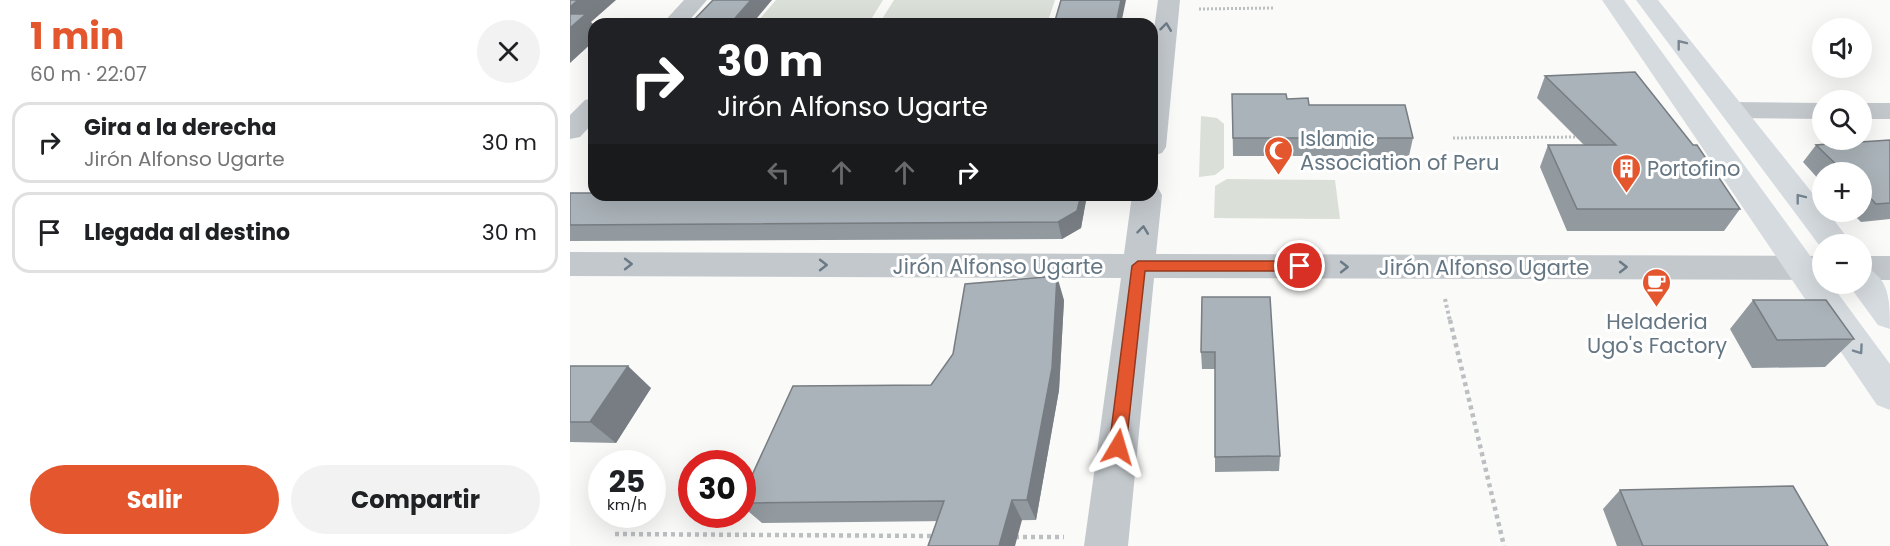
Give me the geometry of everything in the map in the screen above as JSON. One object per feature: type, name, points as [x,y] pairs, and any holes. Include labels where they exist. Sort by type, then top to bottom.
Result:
[{"type":"main road","points":[[1613,0],[1812,268]]},
{"type":"main road","points":[[1647,0],[1828,234]]},
{"type":"main road","points":[[1872,291],[1890,315]]},
{"type":"main road","points":[[1828,294],[1890,394]]},
{"type":"street","points":[[679,18],[696,0]]},
{"type":"street","points":[[1158,97],[1169,5]]},
{"type":"street","points":[[1732,110],[1812,111]]},
{"type":"street","points":[[1872,111],[1890,111]]},
{"type":"street","points":[[1107,542],[1146,201]]},
{"type":"street","name":"Jirón Alfonso Ugarte","points":[[570,264],[1812,268]]},
{"type":"street","points":[[1872,268],[1890,268]]},
{"type":"path","points":[[1169,5],[1273,8]]},
{"type":"path","points":[[1453,138],[1581,137]]},
{"type":"path","points":[[1438,267],[1504,546]]},
{"type":"path","points":[[615,534],[939,536]]},
{"type":"path","points":[[1011,537],[1107,542]]},
{"type":"shaded area","points":[[776,0],[883,0],[872,18],[761,18]]},
{"type":"shaded area","points":[[894,0],[1055,0],[1049,18],[883,18]]},
{"type":"shaded area","points":[[1201,116],[1217,118],[1224,124],[1224,168],[1215,175],[1199,177]]},
{"type":"shaded area","points":[[1227,179],[1335,180],[1340,219],[1214,218],[1215,186]]},
{"type":"building","points":[[570,0],[578,0],[570,7]]},
{"type":"building","points":[[713,0],[751,0],[735,18],[696,18]]},
{"type":"building","points":[[1061,0],[1121,0],[1117,18],[1056,18]]},
{"type":"building","points":[[570,14],[586,14],[570,28]]},
{"type":"building","points":[[1635,72],[1693,145],[1697,145],[1740,209],[1577,209],[1548,145],[1616,145],[1545,76]]},
{"type":"building","points":[[1232,94],[1286,94],[1287,99],[1308,98],[1309,105],[1405,105],[1413,138],[1233,138]]},
{"type":"building","points":[[1890,140],[1890,203],[1876,204],[1872,200],[1872,162],[1834,162],[1821,150],[1872,150],[1872,141]]},
{"type":"building","points":[[570,193],[588,193],[588,201],[1080,201],[1077,211],[1058,222],[570,225]]},
{"type":"building","points":[[1057,276],[1052,368],[1027,500],[1012,500],[999,546],[928,546],[944,501],[756,503],[756,467],[793,386],[931,385],[953,354],[965,284]]},
{"type":"building","points":[[1202,297],[1270,297],[1280,456],[1215,457],[1215,352],[1201,352]]},
{"type":"building","points":[[1753,300],[1826,300],[1854,339],[1777,340]]},
{"type":"building","points":[[570,366],[628,366],[590,422],[570,422]]},
{"type":"building","points":[[1793,486],[1828,546],[1643,546],[1620,490]]},
{"type":"place","name":"Islamic Association of Peru","points":[[1279,176]]},
{"type":"place","name":"Portofino","points":[[1626,194]]},
{"type":"place","name":"Heladeria Ugo's Factory","points":[[1657,308]]},
{"type":"route","points":[[1118,447],[1138,266],[1300,266]]}]
